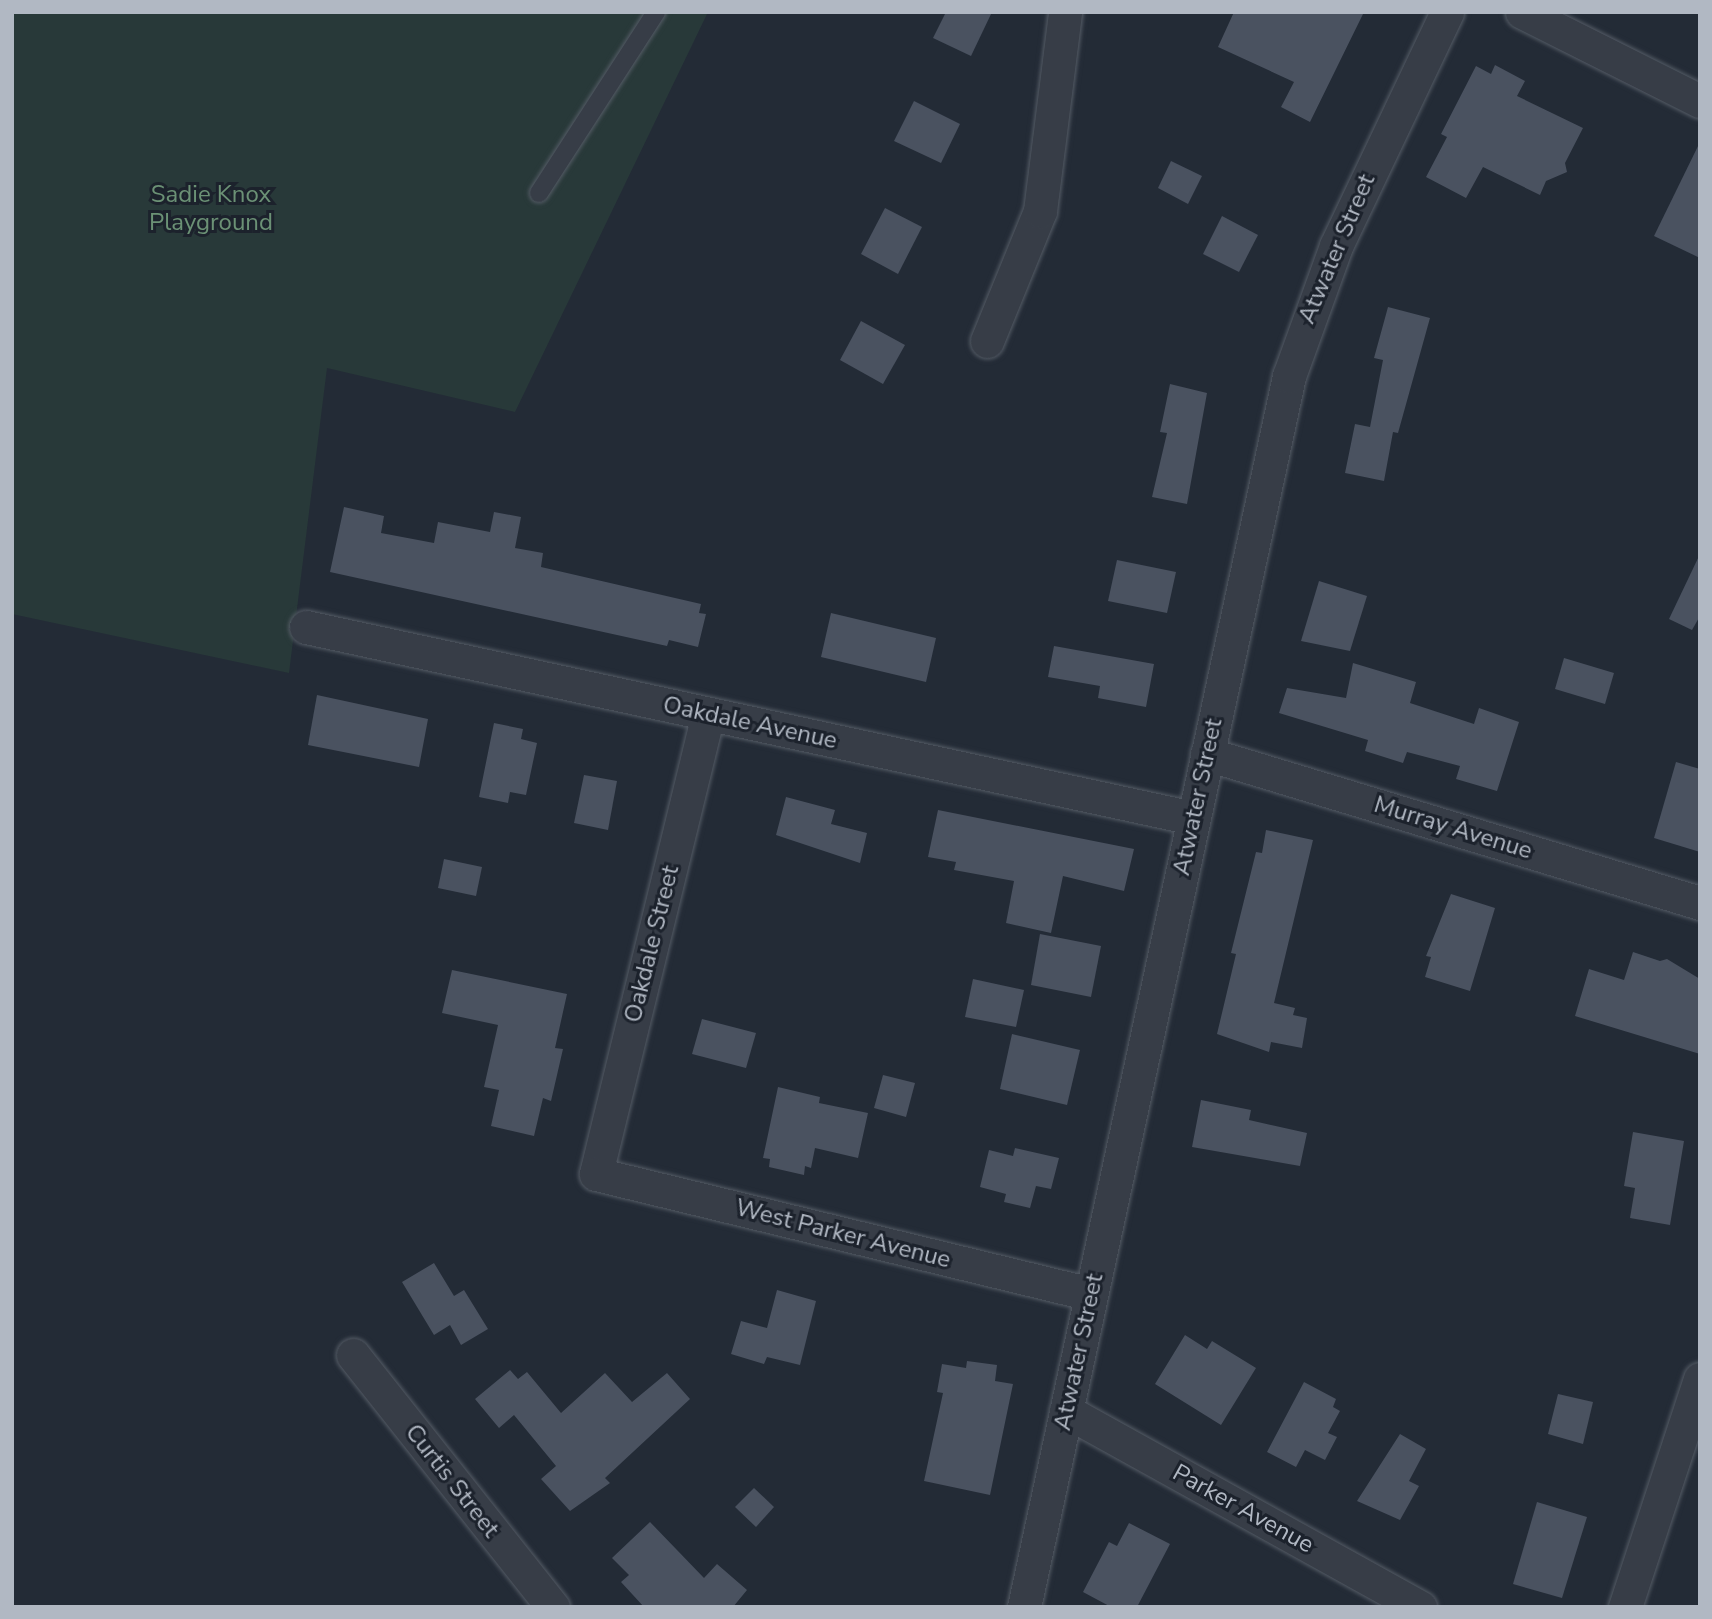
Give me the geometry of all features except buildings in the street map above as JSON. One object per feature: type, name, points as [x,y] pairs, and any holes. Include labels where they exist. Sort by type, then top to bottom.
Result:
[{"type":"street","points":[[987,341],[1040,211],[1065,12]]},
{"type":"street","name":"Atwater Street","points":[[1024,1607],[1298,343],[1336,246],[1447,12]]},
{"type":"street","points":[[1522,12],[1700,101]]},
{"type":"street","name":"Oakdale Avenue","points":[[306,627],[1193,818]]},
{"type":"street","name":"Oakdale Street","points":[[596,1174],[708,714]]},
{"type":"street","name":"Murray Avenue","points":[[1207,754],[1700,903]]},
{"type":"street","name":"West Parker Avenue","points":[[596,1174],[1091,1294]]},
{"type":"street","name":"Curtis Street","points":[[353,1355],[553,1607]]},
{"type":"street","points":[[1625,1607],[1700,1379]]},
{"type":"street","name":"Parker Avenue","points":[[1066,1411],[1420,1607]]},
{"type":"lane","points":[[539,193],[656,12]]},
{"type":"green space","name":"Sadie Knox Playground","points":[[13,12],[708,12],[515,412],[327,368],[289,673],[12,614]]}]
